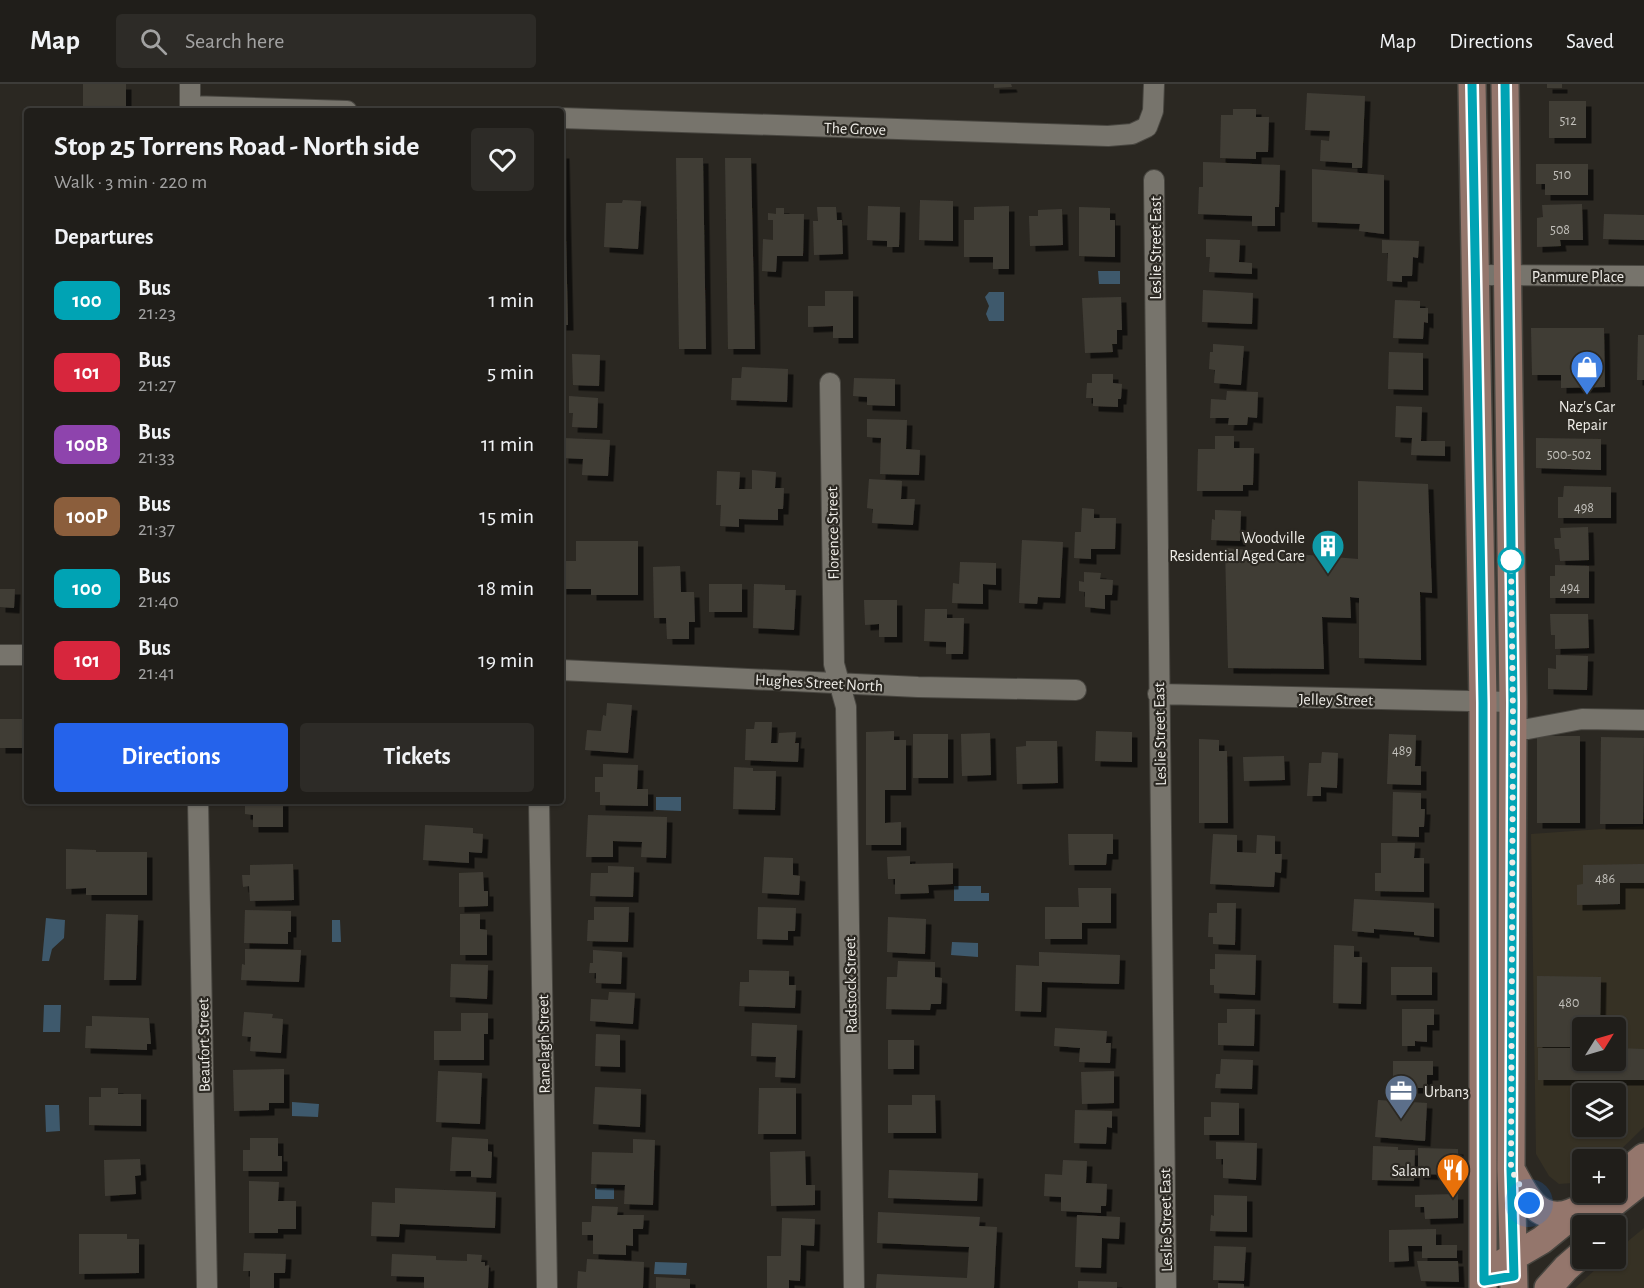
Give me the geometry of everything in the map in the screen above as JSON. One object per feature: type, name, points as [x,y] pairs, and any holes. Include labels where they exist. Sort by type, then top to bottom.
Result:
[{"type":"main road","points":[[1472,84],[1483,703],[1484,1281],[1514,1274],[1542,1240],[1644,1179]]},
{"type":"main road","points":[[1505,84],[1513,702],[1511,1169],[1514,1274]]},
{"type":"main road","points":[[1626,1172],[1644,1157]]},
{"type":"main road","points":[[1511,1169],[1529,1203],[1544,1213],[1588,1214]]},
{"type":"main road","points":[[1626,1217],[1644,1201]]},
{"type":"main road","points":[[1548,1288],[1572,1263]]},
{"type":"street","points":[[190,84],[190,108]]},
{"type":"street","name":"The Grove","points":[[564,118],[1108,136],[1132,134],[1147,127],[1153,111],[1154,84]]},
{"type":"street","name":"Leslie Street East","points":[[1154,180],[1166,1288]]},
{"type":"street","name":"Panmure Place","points":[[1476,275],[1644,276]]},
{"type":"street","name":"Florence Street","points":[[830,383],[834,664],[840,682]]},
{"type":"street","points":[[0,655],[24,655]]},
{"type":"street","name":"Hughes Street North","points":[[564,670],[918,687],[1076,690]]},
{"type":"street","name":"Radstock Street","points":[[840,682],[846,707],[854,1288]]},
{"type":"street","name":"Jelley Street","points":[[1158,694],[1513,702]]},
{"type":"street","points":[[1513,729],[1528,729],[1582,719],[1644,720]]},
{"type":"street","name":"Beaufort Street","points":[[198,804],[207,1288]]},
{"type":"street","name":"Ranelagh Street","points":[[539,804],[547,1288]]},
{"type":"shaded area","points":[[1644,826],[1644,1127],[1621,1149],[1572,1149],[1572,1183],[1559,1184],[1549,1176],[1536,1154],[1531,834]]},
{"type":"shaded area","points":[[1644,1228],[1644,1288],[1575,1288],[1596,1269],[1626,1269],[1626,1243]]},
{"type":"water","points":[[1098,271],[1120,271],[1120,284],[1099,284]]},
{"type":"water","points":[[989,292],[1004,292],[1004,321],[989,321],[986,314],[989,306],[985,297]]},
{"type":"water","points":[[656,797],[681,797],[681,811],[656,810]]},
{"type":"water","points":[[954,886],[981,886],[981,893],[989,893],[989,901],[954,901]]},
{"type":"water","points":[[46,918],[65,920],[64,938],[52,949],[49,961],[42,961]]},
{"type":"water","points":[[332,920],[340,920],[341,942],[332,942]]},
{"type":"water","points":[[952,942],[978,943],[978,957],[951,955]]},
{"type":"water","points":[[44,1005],[61,1005],[60,1032],[43,1032]]},
{"type":"water","points":[[292,1102],[319,1104],[318,1117],[292,1116]]},
{"type":"water","points":[[45,1105],[59,1105],[60,1131],[46,1132]]},
{"type":"water","points":[[595,1188],[614,1188],[614,1199],[595,1199]]},
{"type":"water","points":[[655,1262],[687,1263],[686,1275],[654,1274]]},
{"type":"building","points":[[83,84],[126,84],[126,106],[83,106]]},
{"type":"building","points":[[994,84],[1011,84],[1012,87],[994,88]]},
{"type":"building","points":[[1547,84],[1562,84],[1562,88],[1547,88]]},
{"type":"building","points":[[1307,93],[1365,96],[1362,168],[1352,168],[1352,163],[1320,161],[1321,140],[1329,141],[1330,131],[1305,130]]},
{"type":"building","points":[[1549,101],[1586,101],[1586,138],[1549,138]]},
{"type":"building","points":[[1233,109],[1256,109],[1256,117],[1269,117],[1268,152],[1256,152],[1256,159],[1220,158],[1221,115],[1233,115]]},
{"type":"building","points":[[564,153],[568,325],[564,325]]},
{"type":"building","points":[[676,158],[703,158],[706,349],[679,349]]},
{"type":"building","points":[[725,158],[751,158],[755,349],[728,349]]},
{"type":"building","points":[[1203,162],[1280,165],[1279,207],[1275,207],[1275,226],[1252,226],[1252,216],[1198,214],[1199,187],[1203,187]]},
{"type":"building","points":[[1536,164],[1588,164],[1588,195],[1545,195],[1545,184],[1536,184]]},
{"type":"building","points":[[1312,169],[1384,175],[1384,234],[1359,231],[1360,224],[1312,222]]},
{"type":"building","points":[[623,200],[641,201],[638,249],[604,247],[606,203],[622,203]]},
{"type":"building","points":[[920,200],[953,201],[953,241],[919,240]]},
{"type":"building","points":[[1582,204],[1583,240],[1560,240],[1561,246],[1537,247],[1537,218],[1543,217],[1542,205]]},
{"type":"building","points":[[868,206],[900,207],[899,247],[887,247],[887,241],[867,240]]},
{"type":"building","points":[[1009,206],[1009,269],[993,269],[993,257],[964,257],[964,220],[974,220],[974,207]]},
{"type":"building","points":[[817,207],[836,207],[837,220],[842,220],[843,254],[814,255],[813,221],[818,221]]},
{"type":"building","points":[[1079,207],[1110,208],[1110,220],[1115,220],[1115,257],[1079,256]]},
{"type":"building","points":[[776,208],[784,208],[784,214],[804,214],[803,256],[777,256],[776,272],[762,271],[763,239],[773,240],[773,220],[768,220],[768,213],[776,214]]},
{"type":"building","points":[[1062,209],[1063,245],[1030,246],[1029,216],[1038,216],[1038,210]]},
{"type":"building","points":[[1604,214],[1644,215],[1644,240],[1603,239]]},
{"type":"building","points":[[1206,239],[1240,240],[1239,262],[1252,263],[1252,274],[1209,272],[1210,257],[1206,257]]},
{"type":"building","points":[[1382,240],[1419,241],[1418,258],[1413,257],[1412,276],[1402,276],[1402,282],[1387,281],[1388,253],[1382,253]]},
{"type":"building","points":[[1203,290],[1253,293],[1252,324],[1202,322]]},
{"type":"building","points":[[825,291],[853,291],[853,338],[833,338],[833,326],[808,327],[808,306],[825,306]]},
{"type":"building","points":[[1121,297],[1122,330],[1117,330],[1117,344],[1112,344],[1113,352],[1085,353],[1082,298]]},
{"type":"building","points":[[1395,300],[1420,301],[1420,308],[1428,308],[1428,323],[1424,322],[1423,339],[1393,338]]},
{"type":"building","points":[[1531,328],[1604,328],[1605,387],[1561,388],[1561,375],[1532,375]]},
{"type":"building","points":[[1638,335],[1644,335],[1644,380],[1637,380]]},
{"type":"building","points":[[1213,344],[1244,346],[1241,385],[1214,383],[1215,370],[1209,369]]},
{"type":"building","points":[[1389,352],[1423,353],[1423,390],[1388,389]]},
{"type":"building","points":[[572,354],[600,355],[599,386],[573,385]]},
{"type":"building","points":[[742,367],[788,369],[787,402],[731,400],[732,378],[741,378]]},
{"type":"building","points":[[1092,374],[1113,374],[1113,383],[1122,384],[1118,407],[1093,406],[1093,398],[1086,398],[1087,383],[1092,383]]},
{"type":"building","points":[[854,378],[895,379],[895,406],[867,405],[867,397],[853,396]]},
{"type":"building","points":[[1227,391],[1258,392],[1257,418],[1248,417],[1247,425],[1228,425],[1229,418],[1210,418],[1211,399],[1226,400]]},
{"type":"building","points":[[569,396],[598,398],[597,428],[572,427],[573,413],[569,413]]},
{"type":"building","points":[[1396,406],[1422,407],[1421,441],[1445,441],[1445,456],[1411,455],[1412,438],[1395,437]]},
{"type":"building","points":[[867,419],[907,420],[906,449],[920,450],[919,475],[880,474],[881,438],[867,437]]},
{"type":"building","points":[[1215,436],[1234,436],[1234,448],[1254,448],[1253,485],[1243,485],[1243,491],[1197,491],[1198,449],[1215,449]]},
{"type":"building","points":[[564,438],[610,440],[608,476],[582,475],[583,459],[564,458]]},
{"type":"building","points":[[1536,438],[1601,439],[1601,470],[1536,468]]},
{"type":"building","points":[[752,470],[776,472],[775,488],[784,488],[783,509],[778,509],[778,520],[739,519],[739,527],[720,526],[721,505],[716,505],[717,471],[740,472],[739,489],[752,489]]},
{"type":"building","points":[[869,479],[902,481],[901,499],[915,499],[913,525],[872,523],[873,509],[867,508]]},
{"type":"building","name":"Woodville Residential Aged Care","points":[[1358,481],[1428,484],[1432,593],[1420,592],[1421,660],[1359,658],[1359,598],[1350,597],[1351,618],[1322,617],[1324,669],[1228,668],[1225,548],[1358,559]]},
{"type":"building","points":[[1564,486],[1611,487],[1611,518],[1558,518],[1558,497],[1563,497]]},
{"type":"building","points":[[1082,508],[1094,509],[1094,518],[1116,518],[1115,549],[1091,549],[1091,559],[1074,558],[1075,532],[1081,532]]},
{"type":"building","points":[[1215,510],[1241,511],[1240,541],[1211,540]]},
{"type":"building","points":[[1588,527],[1589,560],[1560,561],[1559,549],[1555,549],[1554,538],[1561,538],[1560,528]]},
{"type":"building","points":[[1022,540],[1063,542],[1060,598],[1038,597],[1037,604],[1019,603]]},
{"type":"building","points":[[576,541],[638,541],[638,595],[591,595],[591,589],[564,589],[564,561],[576,561]]},
{"type":"building","points":[[960,562],[996,563],[996,585],[983,584],[983,604],[952,603],[953,583],[959,584]]},
{"type":"building","points":[[1555,565],[1589,566],[1589,598],[1550,598],[1550,576],[1555,576]]},
{"type":"building","points":[[680,566],[681,592],[694,592],[695,622],[689,622],[689,639],[667,639],[666,618],[654,618],[653,567]]},
{"type":"building","points":[[1084,572],[1101,573],[1100,579],[1113,580],[1112,595],[1105,595],[1105,609],[1085,607],[1085,592],[1079,591],[1079,581],[1084,582]]},
{"type":"building","points":[[709,584],[742,584],[742,612],[709,612]]},
{"type":"building","points":[[754,584],[785,585],[785,590],[796,590],[794,630],[753,628]]},
{"type":"building","points":[[0,589],[15,589],[14,608],[0,607]]},
{"type":"building","points":[[864,600],[897,600],[897,637],[879,637],[879,624],[865,625]]},
{"type":"building","points":[[925,609],[947,609],[947,618],[964,618],[963,654],[946,654],[946,642],[924,641]]},
{"type":"building","points":[[1550,614],[1588,614],[1589,648],[1555,649],[1555,635],[1551,635]]},
{"type":"building","points":[[1556,655],[1588,656],[1587,690],[1548,689],[1548,668],[1556,669]]},
{"type":"building","points":[[607,703],[632,705],[628,753],[585,750],[587,730],[601,731]]},
{"type":"building","points":[[0,719],[24,719],[24,748],[0,748]]},
{"type":"building","points":[[755,722],[772,722],[771,743],[778,743],[779,733],[796,732],[795,743],[799,743],[798,762],[745,760],[746,729],[754,729]]},
{"type":"building","points":[[894,731],[894,740],[906,740],[906,790],[885,790],[885,823],[901,822],[901,845],[866,845],[866,732]]},
{"type":"building","points":[[1096,731],[1132,732],[1132,762],[1095,761]]},
{"type":"building","points":[[990,733],[991,775],[962,776],[961,734]]},
{"type":"building","points":[[913,734],[948,734],[948,778],[913,778]]},
{"type":"building","points":[[1389,734],[1416,735],[1415,766],[1421,766],[1421,785],[1387,784]]},
{"type":"building","points":[[1537,736],[1580,736],[1580,823],[1537,823]]},
{"type":"building","points":[[1601,737],[1644,738],[1643,824],[1600,824]]},
{"type":"building","points":[[1199,739],[1219,740],[1219,751],[1227,751],[1228,823],[1199,823]]},
{"type":"building","points":[[1026,741],[1057,741],[1058,783],[1017,784],[1016,747],[1026,746]]},
{"type":"building","points":[[1322,752],[1338,753],[1337,788],[1321,787],[1321,796],[1307,796],[1309,763],[1321,763]]},
{"type":"building","points":[[1284,756],[1285,780],[1244,781],[1243,757]]},
{"type":"building","points":[[603,764],[638,765],[637,789],[648,789],[648,806],[600,805],[600,792],[595,792],[595,777],[603,777]]},
{"type":"building","points":[[734,767],[753,768],[753,771],[776,771],[775,810],[733,809]]},
{"type":"building","points":[[1393,792],[1421,793],[1421,809],[1425,809],[1424,827],[1419,827],[1419,837],[1392,836]]},
{"type":"building","points":[[245,804],[283,804],[283,827],[253,827],[253,815],[245,814]]},
{"type":"building","points":[[588,815],[667,817],[666,858],[641,857],[642,842],[613,841],[613,857],[586,857]]},
{"type":"building","points":[[425,825],[473,828],[473,833],[483,834],[482,853],[469,852],[469,863],[423,860]]},
{"type":"building","points":[[1068,834],[1113,834],[1113,854],[1107,854],[1106,865],[1069,865]]},
{"type":"building","points":[[1213,834],[1237,835],[1237,852],[1256,853],[1257,835],[1275,836],[1275,854],[1282,854],[1281,873],[1275,872],[1274,887],[1210,884]]},
{"type":"building","points":[[1381,843],[1415,843],[1414,858],[1424,858],[1424,892],[1375,891],[1375,873],[1381,873]]},
{"type":"building","points":[[66,849],[96,850],[96,852],[147,852],[147,895],[86,895],[86,888],[66,889]]},
{"type":"building","points":[[910,856],[910,864],[953,863],[953,884],[928,885],[929,893],[895,894],[895,879],[888,879],[887,857]]},
{"type":"building","points":[[764,857],[793,858],[793,875],[800,876],[799,895],[762,893]]},
{"type":"building","points":[[293,864],[294,900],[250,901],[249,886],[243,887],[242,875],[250,875],[250,865]]},
{"type":"building","points":[[1644,864],[1644,883],[1620,883],[1620,904],[1577,905],[1577,885],[1583,884],[1583,865]]},
{"type":"building","points":[[608,866],[634,867],[633,897],[590,896],[591,873],[608,873]]},
{"type":"building","points":[[483,872],[484,891],[488,891],[488,906],[459,907],[459,873]]},
{"type":"building","points":[[1078,888],[1111,888],[1111,923],[1082,923],[1082,939],[1045,939],[1045,907],[1079,907]]},
{"type":"building","points":[[1354,899],[1434,903],[1434,937],[1414,935],[1414,932],[1374,929],[1374,933],[1352,931]]},
{"type":"building","points":[[1217,903],[1236,903],[1235,945],[1213,944],[1213,937],[1208,937],[1209,913],[1217,913]]},
{"type":"building","points":[[594,907],[629,907],[628,942],[587,941],[588,920],[594,920]]},
{"type":"building","points":[[758,907],[796,908],[795,931],[788,931],[788,940],[757,939]]},
{"type":"building","points":[[245,910],[291,911],[291,932],[288,932],[288,944],[244,943]]},
{"type":"building","points":[[106,914],[138,915],[136,980],[104,980]]},
{"type":"building","points":[[460,914],[480,914],[480,929],[487,930],[487,955],[460,955]]},
{"type":"building","points":[[888,917],[926,919],[925,954],[887,952]]},
{"type":"building","points":[[1334,945],[1354,946],[1354,957],[1362,957],[1361,1004],[1333,1003]]},
{"type":"building","points":[[245,949],[301,950],[299,982],[241,980],[242,964],[245,965]]},
{"type":"building","points":[[593,950],[622,952],[621,984],[596,983],[596,973],[589,973],[590,963],[593,963]]},
{"type":"building","points":[[1039,952],[1120,955],[1119,984],[1042,982],[1041,1012],[1015,1011],[1016,965],[1039,966]]},
{"type":"building","points":[[1215,954],[1256,955],[1255,995],[1214,993],[1214,985],[1210,985],[1210,969],[1215,969]]},
{"type":"building","points":[[898,961],[935,962],[935,977],[942,978],[941,1004],[931,1004],[930,1010],[886,1009],[887,977],[897,977]]},
{"type":"building","points":[[451,964],[488,965],[487,999],[450,997]]},
{"type":"building","points":[[1391,967],[1432,967],[1432,995],[1391,995]]},
{"type":"building","points":[[749,970],[789,971],[789,985],[796,985],[795,1008],[739,1006],[740,982],[749,982]]},
{"type":"building","points":[[1537,976],[1601,977],[1600,1017],[1572,1017],[1572,1047],[1537,1047]]},
{"type":"building","points":[[609,992],[635,993],[633,1024],[590,1021],[591,999],[608,1000]]},
{"type":"building","points":[[1227,1009],[1255,1009],[1254,1046],[1218,1045],[1218,1023],[1227,1023]]},
{"type":"building","points":[[1402,1009],[1434,1009],[1434,1025],[1427,1025],[1427,1042],[1415,1041],[1415,1046],[1402,1046]]},
{"type":"building","points":[[244,1012],[273,1014],[272,1018],[283,1019],[281,1053],[250,1051],[251,1037],[242,1036]]},
{"type":"building","points":[[461,1013],[488,1013],[488,1034],[484,1034],[484,1060],[434,1060],[434,1031],[461,1031]]},
{"type":"building","points":[[92,1016],[149,1018],[151,1044],[147,1044],[147,1050],[85,1048],[86,1026],[92,1026]]},
{"type":"building","points":[[752,1023],[797,1025],[795,1078],[775,1077],[776,1057],[751,1056]]},
{"type":"building","points":[[1055,1028],[1107,1031],[1106,1043],[1111,1043],[1110,1063],[1079,1062],[1080,1048],[1054,1046]]},
{"type":"building","points":[[596,1034],[620,1035],[620,1067],[595,1066]]},
{"type":"building","points":[[888,1040],[914,1040],[914,1069],[888,1069]]},
{"type":"building","points":[[1538,1048],[1572,1048],[1572,1071],[1626,1071],[1626,1048],[1644,1049],[1644,1080],[1538,1080]]},
{"type":"building","points":[[1221,1059],[1253,1060],[1252,1089],[1215,1088],[1216,1074],[1220,1074]]},
{"type":"building","points":[[1393,1061],[1433,1061],[1433,1075],[1427,1075],[1427,1088],[1393,1088]]},
{"type":"building","points":[[284,1069],[284,1103],[269,1103],[269,1110],[234,1111],[233,1070]]},
{"type":"building","points":[[438,1071],[482,1073],[480,1124],[436,1122]]},
{"type":"building","points":[[1114,1071],[1114,1103],[1082,1104],[1081,1072]]},
{"type":"building","points":[[595,1087],[641,1089],[640,1127],[593,1124]]},
{"type":"building","points":[[101,1088],[118,1088],[118,1094],[141,1094],[141,1126],[89,1125],[89,1097],[101,1097]]},
{"type":"building","points":[[759,1088],[796,1088],[796,1134],[758,1134]]},
{"type":"building","points":[[912,1095],[935,1095],[936,1133],[888,1133],[888,1105],[912,1105]]},
{"type":"building","points":[[1378,1100],[1427,1103],[1425,1141],[1375,1137]]},
{"type":"building","points":[[1211,1102],[1239,1103],[1239,1135],[1204,1135],[1204,1117],[1211,1117]]},
{"type":"building","points":[[1075,1110],[1112,1111],[1112,1128],[1107,1127],[1106,1144],[1074,1143]]},
{"type":"building","points":[[452,1137],[488,1139],[488,1151],[492,1152],[491,1178],[471,1177],[471,1171],[450,1171]]},
{"type":"building","points":[[250,1138],[278,1138],[278,1156],[282,1156],[282,1171],[243,1171],[243,1150],[250,1150]]},
{"type":"building","points":[[633,1139],[655,1140],[653,1205],[624,1204],[625,1185],[591,1184],[592,1152],[633,1153]]},
{"type":"building","points":[[1216,1142],[1257,1143],[1256,1180],[1223,1178],[1223,1159],[1216,1159]]},
{"type":"building","points":[[1373,1146],[1415,1150],[1414,1181],[1372,1180]]},
{"type":"building","points":[[1418,1148],[1458,1149],[1458,1175],[1418,1174]]},
{"type":"building","points":[[805,1151],[806,1185],[815,1185],[815,1205],[771,1206],[770,1152]]},
{"type":"building","points":[[140,1159],[141,1175],[135,1176],[136,1194],[105,1196],[104,1160]]},
{"type":"building","points":[[1063,1160],[1087,1161],[1086,1183],[1107,1184],[1106,1206],[1101,1206],[1101,1213],[1061,1211],[1061,1197],[1044,1196],[1045,1174],[1062,1175]]},
{"type":"building","points":[[889,1170],[978,1173],[977,1201],[888,1198]]},
{"type":"building","points":[[249,1181],[279,1182],[278,1201],[296,1201],[296,1229],[278,1229],[278,1233],[249,1233]]},
{"type":"building","points":[[395,1188],[496,1192],[495,1228],[400,1224],[399,1237],[371,1236],[372,1202],[395,1203]]},
{"type":"building","points":[[1458,1194],[1458,1218],[1425,1219],[1424,1207],[1415,1207],[1415,1195]]},
{"type":"building","points":[[1214,1195],[1247,1196],[1247,1232],[1210,1231],[1211,1215],[1214,1216]]},
{"type":"building","points":[[592,1206],[618,1207],[617,1215],[644,1215],[643,1229],[633,1229],[633,1246],[626,1245],[626,1255],[593,1254],[593,1235],[582,1235],[582,1222],[591,1222]]},
{"type":"building","points":[[878,1212],[980,1217],[979,1226],[997,1227],[994,1288],[876,1288],[877,1274],[967,1278],[969,1247],[877,1243]]},
{"type":"building","points":[[1077,1215],[1120,1217],[1119,1239],[1102,1238],[1101,1268],[1075,1267]]},
{"type":"building","points":[[782,1218],[815,1219],[814,1246],[801,1245],[800,1281],[789,1280],[789,1288],[767,1288],[767,1256],[781,1256]]},
{"type":"building","points":[[1436,1229],[1436,1245],[1457,1245],[1457,1258],[1422,1258],[1422,1246],[1408,1246],[1409,1261],[1389,1262],[1389,1230]]},
{"type":"building","points":[[79,1234],[127,1234],[127,1239],[139,1239],[139,1273],[79,1274]]},
{"type":"building","points":[[1214,1246],[1246,1247],[1244,1281],[1213,1280]]},
{"type":"building","points":[[244,1253],[286,1254],[285,1273],[274,1273],[274,1288],[250,1288],[250,1271],[243,1271]]},
{"type":"building","points":[[392,1254],[436,1256],[436,1260],[467,1261],[467,1254],[482,1255],[481,1262],[485,1262],[485,1266],[489,1265],[488,1288],[424,1288],[424,1277],[391,1276]]},
{"type":"building","points":[[587,1259],[644,1262],[643,1288],[577,1288],[578,1271],[586,1272]]},
{"type":"building","points":[[1417,1261],[1458,1261],[1459,1282],[1421,1281]]},
{"type":"building","points":[[656,1277],[690,1279],[690,1288],[656,1288]]},
{"type":"building","points":[[1078,1281],[1117,1282],[1117,1288],[1078,1288]]},
{"type":"building","points":[[1218,1283],[1244,1284],[1244,1288],[1218,1288]]},
{"type":"bus line","name":"100","points":[[1472,84],[1483,703],[1484,1281],[1514,1276],[1511,1169],[1513,702],[1505,84]]},
{"type":"place","name":"Naz's Car Repair","points":[[1587,396]]},
{"type":"place","name":"Woodville Residential Aged Care","points":[[1328,575]]},
{"type":"place","name":"Urban3","points":[[1401,1120]]},
{"type":"place","name":"Salam","points":[[1453,1199]]},
{"type":"route","points":[[1511,560],[1513,949],[1511,1169],[1529,1203]]}]
